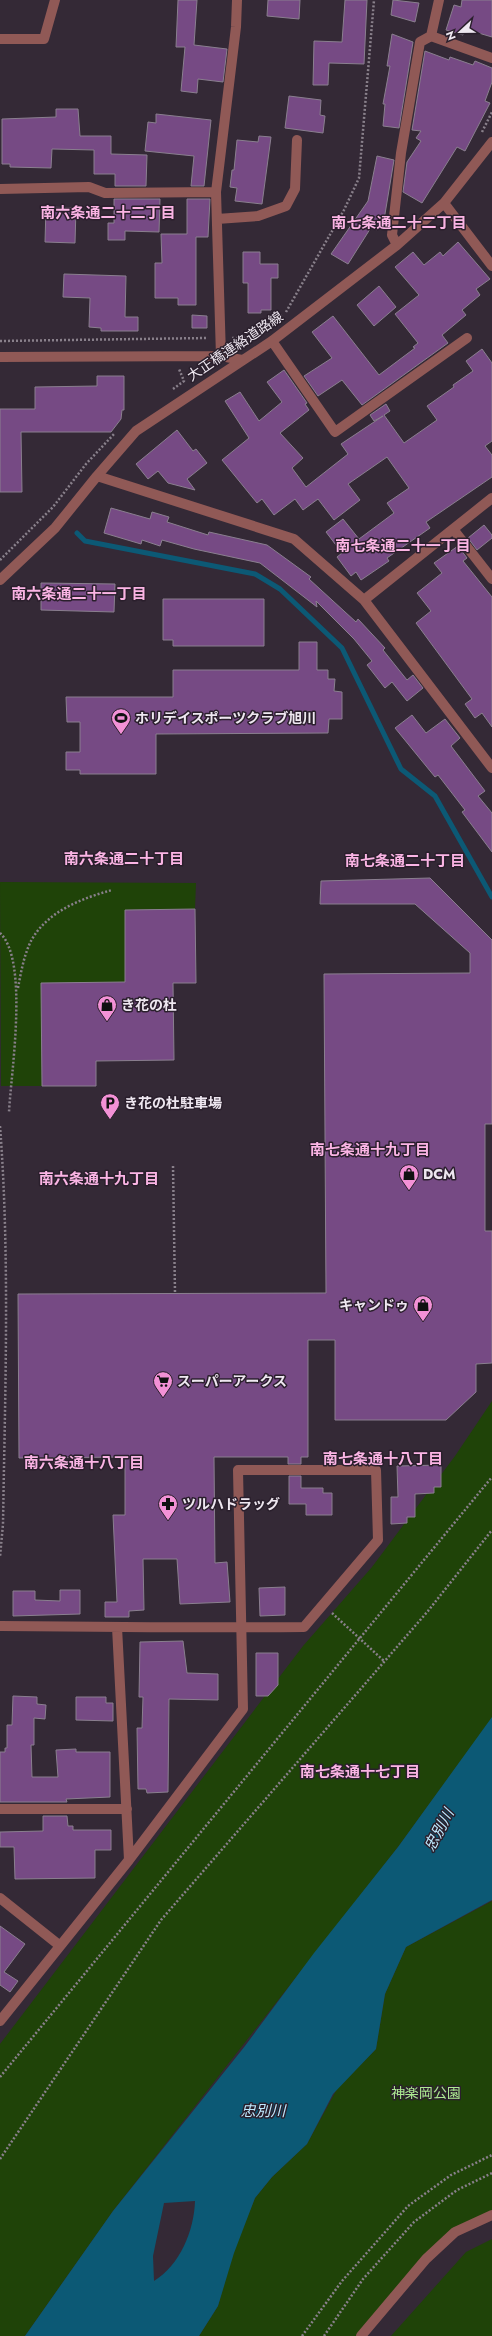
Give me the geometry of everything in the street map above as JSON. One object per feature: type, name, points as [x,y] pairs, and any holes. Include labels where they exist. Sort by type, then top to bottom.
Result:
[{"type":"street","points":[[0,39],[44,39],[55,0]]},
{"type":"street","points":[[221,356],[216,192],[236,27],[237,0]]},
{"type":"street","points":[[431,36],[439,0]]},
{"type":"street","points":[[396,245],[392,235],[402,146],[420,42],[431,36],[492,58]]},
{"type":"street","points":[[217,219],[258,216],[286,206],[294,189],[297,140]]},
{"type":"street","name":"大正橋連絡道路線","points":[[0,580],[56,528],[97,476],[136,431],[272,341],[396,245],[444,203],[491,145]]},
{"type":"street","points":[[0,189],[89,187],[105,193],[216,192]]},
{"type":"street","points":[[444,203],[492,266]]},
{"type":"street","points":[[272,341],[335,432],[467,338]]},
{"type":"street","points":[[0,357],[221,356],[242,360]]},
{"type":"street","points":[[97,476],[294,539],[364,600],[492,768]]},
{"type":"street","points":[[364,600],[492,498]]},
{"type":"street","points":[[453,529],[492,580]]},
{"type":"street","points":[[0,1626],[242,1628],[304,1627],[378,1540],[376,1470],[238,1470],[242,1628],[243,1709],[130,1860],[59,1946],[0,2021]]},
{"type":"street","points":[[117,1627],[130,1860]]},
{"type":"street","points":[[0,1809],[127,1809]]},
{"type":"street","points":[[0,1898],[59,1946]]},
{"type":"street","points":[[361,2336],[426,2259],[455,2232],[492,2215]]},
{"type":"path","points":[[286,312],[344,210],[359,178],[374,0]]},
{"type":"path","points":[[0,341],[247,338]]},
{"type":"path","points":[[171,390],[184,381],[180,369],[173,369]]},
{"type":"path","points":[[0,560],[53,507],[86,464],[116,432]]},
{"type":"path","points":[[9,1112],[18,990],[25,956],[30,945],[48,922],[65,908],[85,897],[112,890]]},
{"type":"path","points":[[0,933],[13,961],[18,990]]},
{"type":"path","points":[[0,1126],[4,1178],[6,1284],[3,1524],[0,1557]]},
{"type":"path","points":[[173,1166],[175,1293]]},
{"type":"path","points":[[0,2077],[360,1640],[492,1477]]},
{"type":"path","points":[[0,2159],[161,1920],[428,1611],[492,1530]]},
{"type":"path","points":[[323,1605],[384,1661]]},
{"type":"path","points":[[302,2336],[342,2281],[408,2206],[451,2175],[492,2155]]},
{"type":"path","points":[[324,2336],[363,2279],[414,2222],[457,2190],[492,2173]]},
{"type":"green space","points":[[0,882],[196,883],[195,909],[125,910],[125,982],[41,983],[42,1086],[1,1086]]},
{"type":"green space","points":[[492,1401],[492,1718],[398,1847],[113,2211],[25,2336],[0,2336],[0,2044],[303,1646],[372,1567],[455,1456]]},
{"type":"green space","name":"神楽岡公園","points":[[492,1901],[492,2215],[455,2232],[361,2336],[199,2336],[218,2306],[233,2253],[255,2198],[272,2177],[307,2144],[337,2089],[376,2049],[385,1994],[406,1947]]},
{"type":"green space","points":[[492,2239],[492,2336],[391,2336],[466,2252]]},
{"type":"water","name":"忠別川","points":[[492,1717],[492,1900],[406,1947],[385,1994],[376,2049],[333,2094],[307,2144],[272,2177],[255,2198],[234,2253],[218,2306],[199,2336],[25,2336],[113,2211],[245,2046],[314,1953],[398,1847]],"holes":[[[195,2201],[192,2224],[184,2246],[178,2257],[171,2266],[154,2281],[153,2256],[164,2203]]]},
{"type":"building","points":[[178,0],[197,0],[194,45],[227,49],[223,82],[198,79],[197,93],[181,91],[185,47],[176,47]]},
{"type":"building","points":[[268,0],[300,0],[299,19],[267,16]]},
{"type":"building","points":[[345,0],[367,0],[364,64],[329,63],[328,85],[313,85],[314,41],[342,42]]},
{"type":"building","points":[[393,0],[419,3],[415,22],[391,15]]},
{"type":"building","points":[[462,0],[492,0],[492,37],[465,29],[463,35],[446,30],[454,5],[461,7]]},
{"type":"building","points":[[392,34],[413,42],[399,128],[383,126],[385,104],[383,104],[390,66],[387,66]]},
{"type":"building","points":[[425,51],[449,60],[450,57],[473,65],[475,61],[492,68],[492,82],[485,101],[490,103],[465,151],[457,147],[422,203],[403,192],[407,162],[421,141],[416,138],[421,131],[412,130]]},
{"type":"building","points":[[289,96],[321,100],[320,115],[325,116],[323,133],[285,128]]},
{"type":"building","points":[[56,109],[78,109],[80,136],[111,136],[111,154],[147,155],[146,186],[115,186],[115,174],[94,174],[94,150],[52,149],[51,168],[10,167],[10,164],[2,164],[2,119],[56,117]]},
{"type":"building","points":[[156,114],[211,120],[204,186],[191,186],[194,156],[145,151],[148,122],[156,123]]},
{"type":"building","points":[[259,136],[271,137],[262,204],[235,201],[237,188],[230,187],[232,170],[234,170],[237,140],[258,142]]},
{"type":"building","points":[[377,156],[394,160],[384,220],[377,230],[372,226],[348,264],[331,254],[368,201]]},
{"type":"building","points":[[114,199],[160,199],[159,232],[125,231],[125,240],[108,240],[108,223],[114,223]]},
{"type":"building","points":[[187,199],[210,199],[208,237],[196,237],[196,305],[178,305],[178,298],[155,298],[155,263],[162,263],[161,234],[187,234]]},
{"type":"building","points":[[46,207],[76,208],[75,243],[45,242]]},
{"type":"building","points":[[458,242],[490,279],[476,289],[480,295],[462,310],[466,315],[442,335],[448,343],[362,405],[342,380],[318,396],[304,376],[332,358],[312,332],[333,316],[379,375],[415,348],[413,347],[418,343],[395,314],[419,295],[395,267],[413,252],[424,265],[440,252],[443,256]]},
{"type":"building","points":[[243,252],[260,252],[260,264],[278,264],[278,278],[271,278],[271,310],[261,310],[261,313],[248,313],[248,283],[243,283]]},
{"type":"building","points":[[64,274],[126,276],[125,317],[138,317],[138,331],[101,331],[101,328],[89,327],[90,298],[63,297]]},
{"type":"building","points":[[379,286],[396,307],[374,326],[357,305]]},
{"type":"building","points":[[192,315],[207,316],[207,328],[192,328]]},
{"type":"building","points":[[482,349],[492,363],[492,441],[485,446],[492,455],[492,477],[426,522],[430,528],[387,558],[389,561],[361,580],[356,572],[351,576],[337,557],[342,553],[326,532],[343,519],[359,539],[394,513],[387,503],[409,488],[387,457],[348,484],[360,500],[334,520],[318,499],[303,510],[295,499],[274,515],[262,499],[257,503],[222,460],[249,438],[225,401],[240,392],[259,421],[282,402],[267,382],[284,370],[307,403],[305,404],[309,410],[280,433],[303,458],[292,468],[306,487],[348,454],[341,444],[383,416],[374,421],[370,415],[386,404],[390,411],[384,415],[404,443],[437,420],[427,406],[454,387],[453,385],[473,371],[466,361]]},
{"type":"building","points":[[97,376],[124,376],[124,410],[122,410],[121,419],[111,432],[21,432],[22,492],[0,492],[0,409],[35,409],[35,387],[97,386]]},
{"type":"building","points":[[177,430],[193,451],[196,449],[207,463],[187,479],[195,490],[168,483],[158,471],[148,479],[136,464]]},
{"type":"building","points":[[111,508],[150,519],[152,512],[169,517],[167,522],[208,535],[209,532],[267,545],[311,577],[309,579],[356,622],[358,619],[385,648],[383,650],[407,680],[413,675],[423,688],[407,701],[392,682],[385,688],[367,665],[372,661],[354,639],[316,601],[317,607],[260,563],[194,549],[162,540],[160,546],[142,540],[141,544],[104,533]]},
{"type":"building","points":[[484,525],[492,535],[492,538],[477,550],[468,538]]},
{"type":"building","points":[[458,546],[467,558],[463,561],[492,597],[492,727],[482,713],[475,718],[465,704],[472,699],[416,623],[431,611],[417,593],[442,573],[434,563]]},
{"type":"building","points":[[41,583],[115,584],[114,612],[41,610]]},
{"type":"building","points":[[163,599],[264,599],[264,646],[173,646],[173,640],[163,640]]},
{"type":"building","points":[[299,642],[317,642],[317,670],[328,670],[328,679],[335,679],[334,691],[342,692],[342,719],[329,719],[328,733],[156,734],[156,774],[80,774],[80,770],[66,770],[66,752],[80,752],[80,722],[67,722],[66,697],[173,697],[173,670],[299,670]]},
{"type":"building","points":[[412,715],[426,733],[445,719],[460,738],[451,746],[485,791],[478,796],[492,813],[492,852],[462,812],[465,810],[438,775],[435,777],[395,728]]},
{"type":"building","points":[[430,878],[492,940],[492,1124],[485,1124],[485,1231],[492,1231],[492,1363],[476,1364],[476,1392],[446,1420],[335,1420],[335,1340],[308,1340],[308,1457],[301,1457],[301,1464],[288,1464],[288,1457],[214,1457],[215,1563],[227,1562],[230,1602],[180,1604],[177,1559],[143,1559],[144,1610],[129,1611],[129,1617],[105,1617],[105,1602],[117,1602],[113,1515],[125,1515],[125,1457],[19,1458],[18,1294],[326,1293],[324,974],[470,973],[470,953],[415,904],[320,904],[321,881]]},
{"type":"building","name":"き花の杜","points":[[195,909],[196,983],[173,983],[174,1060],[96,1061],[96,1086],[42,1086],[41,983],[125,982],[125,910]]},
{"type":"building","points":[[441,1465],[441,1487],[434,1487],[434,1493],[415,1494],[415,1517],[407,1517],[407,1523],[391,1524],[391,1497],[398,1497],[397,1466]]},
{"type":"building","points":[[289,1476],[301,1476],[301,1488],[323,1488],[323,1493],[332,1493],[332,1515],[306,1515],[306,1504],[289,1504]]},
{"type":"building","points":[[285,1587],[285,1615],[260,1616],[259,1588]]},
{"type":"building","points":[[60,1590],[80,1590],[80,1614],[13,1616],[13,1591],[35,1591],[35,1600],[60,1601]]},
{"type":"building","points":[[183,1641],[187,1673],[218,1674],[218,1700],[169,1699],[168,1792],[147,1793],[146,1789],[138,1789],[137,1728],[142,1728],[143,1697],[139,1697],[140,1642]]},
{"type":"building","points":[[256,1653],[278,1653],[278,1685],[268,1696],[256,1696]]},
{"type":"building","points":[[13,1696],[37,1697],[37,1704],[46,1705],[45,1719],[34,1718],[34,1745],[31,1745],[32,1777],[58,1777],[56,1750],[76,1749],[76,1752],[110,1752],[110,1797],[66,1799],[67,1802],[0,1802],[0,1752],[5,1752],[5,1748],[7,1748],[7,1725],[12,1725]]},
{"type":"building","points":[[76,1697],[106,1697],[106,1703],[113,1703],[113,1721],[76,1720]]},
{"type":"building","points":[[43,1816],[67,1816],[68,1826],[73,1826],[73,1830],[111,1830],[111,1850],[95,1850],[95,1878],[15,1879],[14,1847],[0,1847],[0,1832],[43,1831]]},
{"type":"building","points":[[0,1926],[25,1944],[4,1972],[18,1981],[10,1992],[0,1985]]},
{"type":"waterway","points":[[77,533],[85,541],[255,574],[280,589],[342,648],[401,769],[435,796],[492,897]]},
{"type":"place","name":"ホリデイスポーツクラブ旭川","points":[[121,735]]},
{"type":"place","name":"き花の杜","points":[[107,1022]]},
{"type":"place","name":"き花の杜駐車場","points":[[110,1120]]},
{"type":"place","name":"DCM","points":[[409,1191]]},
{"type":"place","name":"キャンドゥ","points":[[423,1322]]},
{"type":"place","name":"スーパーアークス","points":[[163,1398]]},
{"type":"place","name":"ツルハドラッグ","points":[[168,1521]]},
{"type":"district","name":"南六条通二十二丁目","points":[[108,213]]},
{"type":"district","name":"南七条通二十二丁目","points":[[399,223]]},
{"type":"district","name":"南七条通二十一丁目","points":[[403,546]]},
{"type":"district","name":"南六条通二十一丁目","points":[[79,594]]},
{"type":"district","name":"南六条通二十丁目","points":[[124,859]]},
{"type":"district","name":"南七条通二十丁目","points":[[405,861]]},
{"type":"district","name":"南七条通十九丁目","points":[[370,1150]]},
{"type":"district","name":"南六条通十九丁目","points":[[99,1179]]},
{"type":"district","name":"南七条通十八丁目","points":[[383,1459]]},
{"type":"district","name":"南六条通十八丁目","points":[[84,1463]]},
{"type":"district","name":"南七条通十七丁目","points":[[360,1772]]}]
